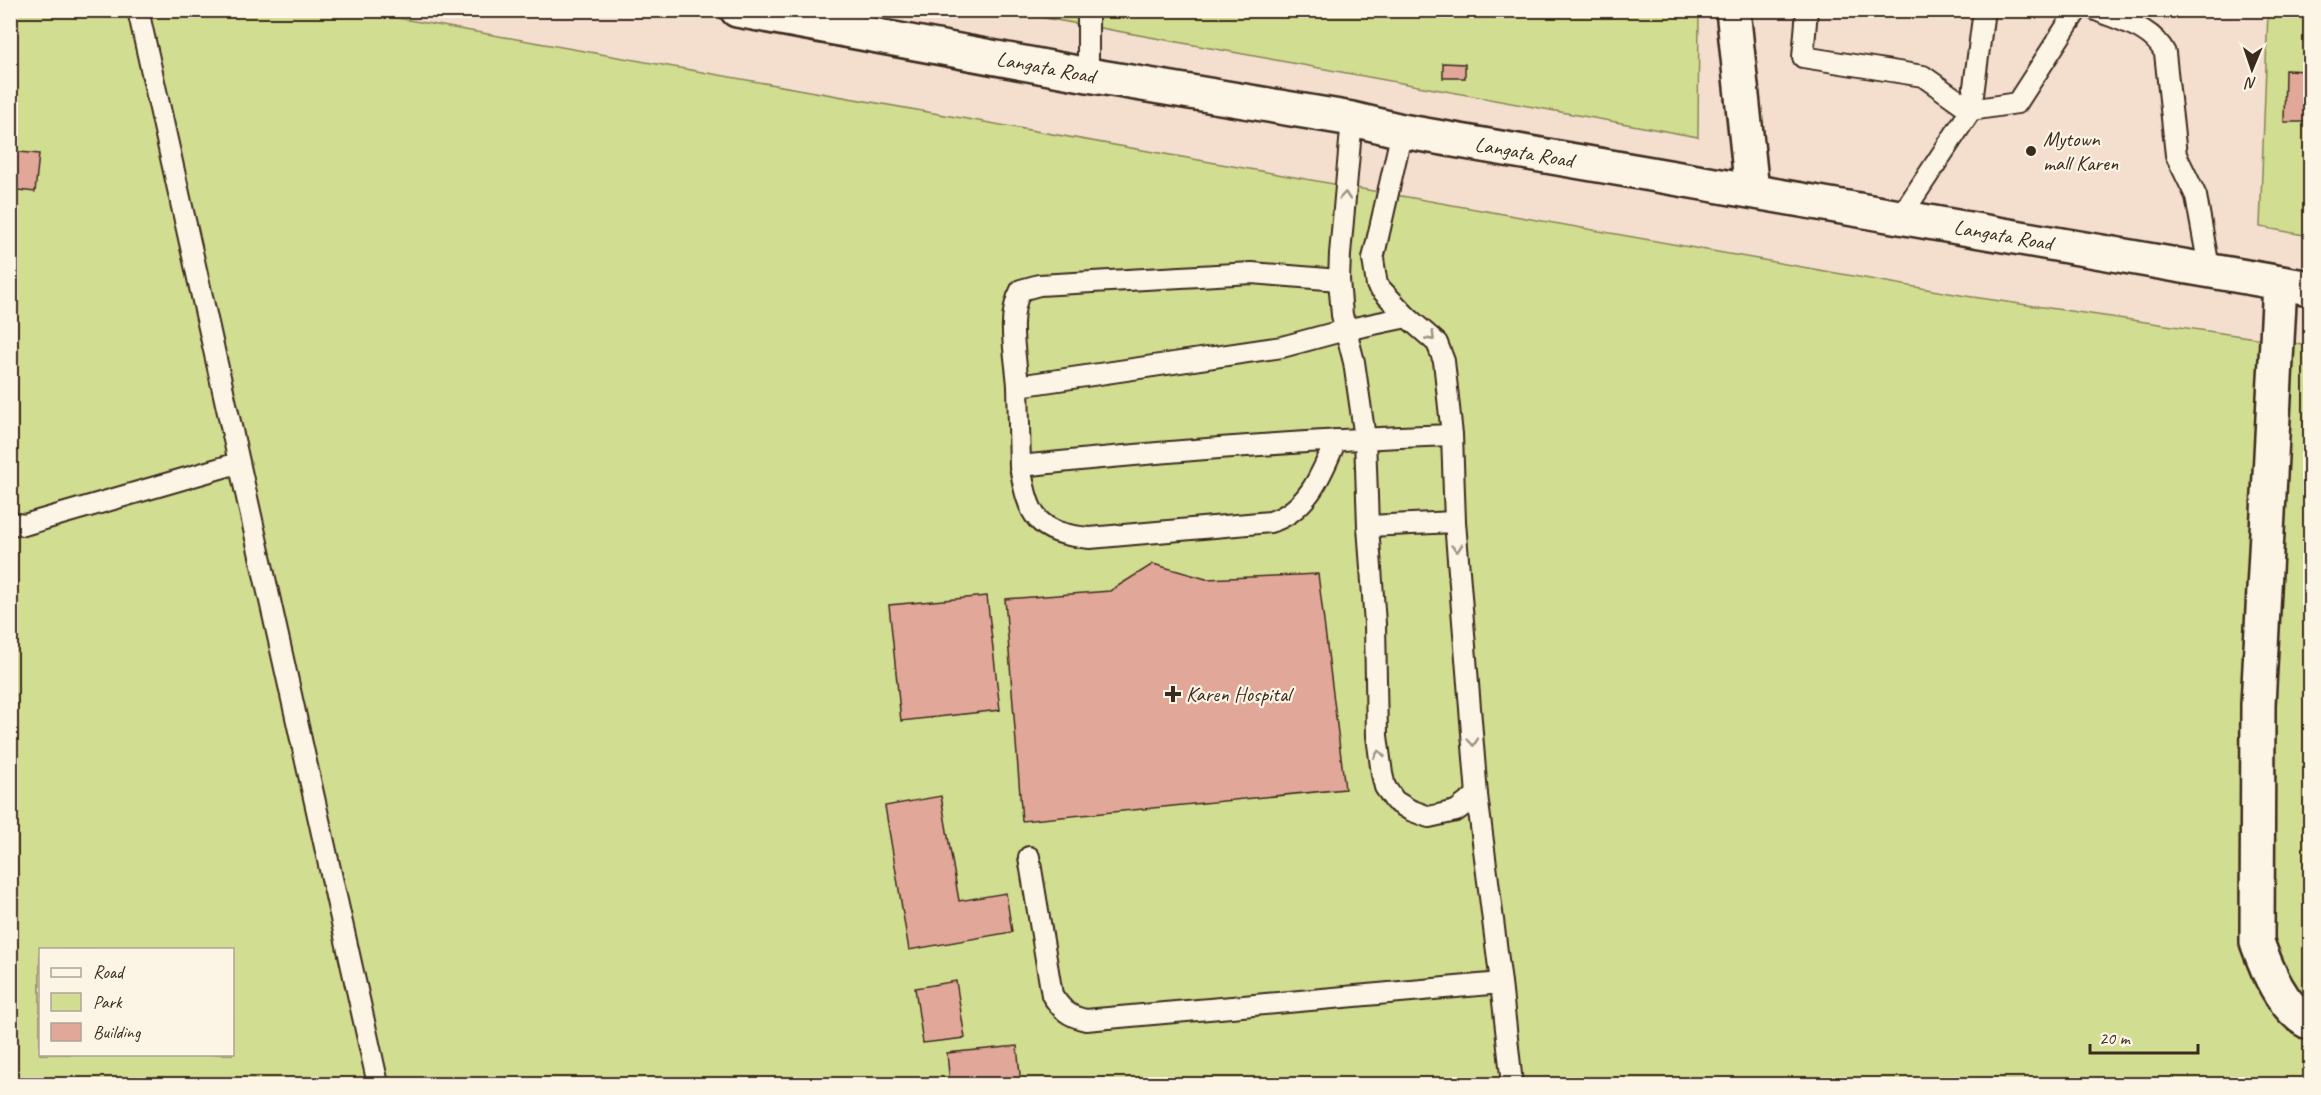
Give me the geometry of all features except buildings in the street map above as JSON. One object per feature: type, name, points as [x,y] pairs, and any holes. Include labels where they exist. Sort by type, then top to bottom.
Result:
[{"type":"main road","name":"Langata Road","points":[[736,10],[1088,75],[1352,119],[1402,130],[1901,216],[2210,273],[2295,286]]},
{"type":"main road","points":[[1733,10],[1752,191]]},
{"type":"main road","points":[[2295,286],[2259,705],[2258,942],[2268,974],[2282,994],[2310,1023]]},
{"type":"lane","points":[[138,10],[378,1084]]},
{"type":"lane","points":[[1088,10],[1088,75]]},
{"type":"lane","points":[[1807,10],[1803,57],[1923,76],[1971,110],[2017,103],[2077,10]]},
{"type":"lane","points":[[1901,216],[1971,110],[1984,10]]},
{"type":"lane","points":[[2096,10],[2149,32],[2159,42],[2165,53],[2176,155],[2196,196],[2210,273]]},
{"type":"lane","points":[[1352,119],[1340,254],[1340,280],[1345,330],[1354,362],[1365,438],[1375,624],[1377,736],[1385,787],[1395,801],[1429,817],[1456,811],[1477,795]]},
{"type":"lane","points":[[1402,130],[1373,260],[1377,285],[1407,317],[1437,342],[1444,361],[1452,435],[1455,522],[1477,795],[1512,1084]]},
{"type":"lane","points":[[1336,440],[1323,471],[1303,503],[1281,518],[1270,522],[1090,538],[1067,536],[1037,521],[1026,499],[1020,466],[1018,386],[1013,319],[1015,301],[1021,290],[1039,285],[1252,273],[1340,280]]},
{"type":"lane","points":[[1018,386],[1282,347],[1345,330],[1407,317]]},
{"type":"lane","points":[[1020,466],[1130,454],[1365,438],[1452,435]]},
{"type":"lane","points":[[10,523],[24,525],[238,463]]},
{"type":"lane","points":[[1368,526],[1455,522]]},
{"type":"lane","points":[[1029,857],[1052,995],[1062,1010],[1071,1017],[1086,1020],[1501,983]]},
{"type":"green space","points":[[10,11],[358,11],[1966,296],[2310,346],[2310,1084],[11,1084]]},
{"type":"green space","points":[[1007,11],[1699,11],[1698,137]]},
{"type":"green space","points":[[2268,11],[2310,11],[2310,236],[2260,227]]},
{"type":"place","name":"Mytown mall Karen","points":[[2031,151]]},
{"type":"place","name":"Karen Hospital","points":[[1173,694]]}]
